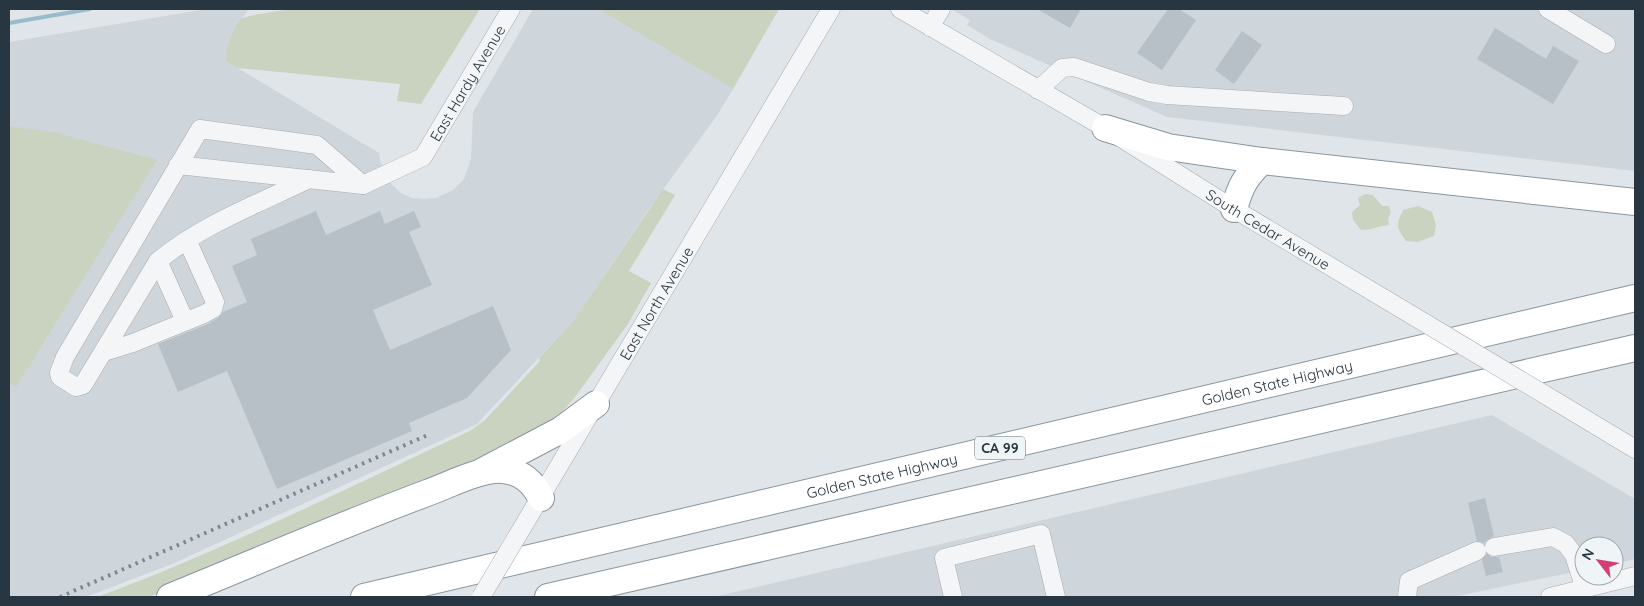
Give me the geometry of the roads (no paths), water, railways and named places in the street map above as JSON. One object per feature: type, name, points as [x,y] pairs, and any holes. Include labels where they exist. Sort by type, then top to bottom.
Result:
[{"type":"highway","points":[[1105,128],[1168,147],[1262,162],[1635,202]]},
{"type":"highway","points":[[1234,209],[1238,192],[1244,181],[1250,172],[1262,162]]},
{"type":"highway","name":"Golden State Highway","points":[[364,597],[1635,298]]},
{"type":"highway","points":[[548,597],[1635,348]]},
{"type":"highway","points":[[170,597],[394,505],[481,472],[561,430],[596,404]]},
{"type":"highway","points":[[481,472],[503,470],[520,474],[534,485],[541,498]]},
{"type":"street","name":"East Hardy Avenue","points":[[363,185],[423,157],[511,9]]},
{"type":"street","name":"East North Avenue","points":[[481,597],[831,9]]},
{"type":"street","name":"South Cedar Avenue","points":[[900,9],[1105,128],[1234,209],[1635,448]]},
{"type":"street","points":[[930,26],[941,9]]},
{"type":"street","points":[[1548,9],[1606,44]]},
{"type":"street","points":[[1038,90],[1062,68],[1074,67],[1149,92],[1167,95],[1344,106]]},
{"type":"street","points":[[309,179],[220,221],[175,247],[158,261],[83,386],[76,387],[60,377],[59,372],[65,356],[200,129],[316,145],[363,185]]},
{"type":"street","points":[[178,165],[363,185]]},
{"type":"street","points":[[104,352],[133,343],[212,309],[215,302],[187,240]]},
{"type":"street","points":[[158,261],[185,322]]},
{"type":"street","points":[[953,597],[944,558],[1041,534],[1056,597]]},
{"type":"street","points":[[1494,547],[1553,537],[1566,544],[1574,555],[1585,589]]},
{"type":"street","points":[[1407,597],[1409,581],[1477,551]]},
{"type":"street","points":[[1550,597],[1635,576]]},
{"type":"waterway","points":[[9,23],[90,9]]},
{"type":"railway","points":[[60,597],[430,434]]}]
